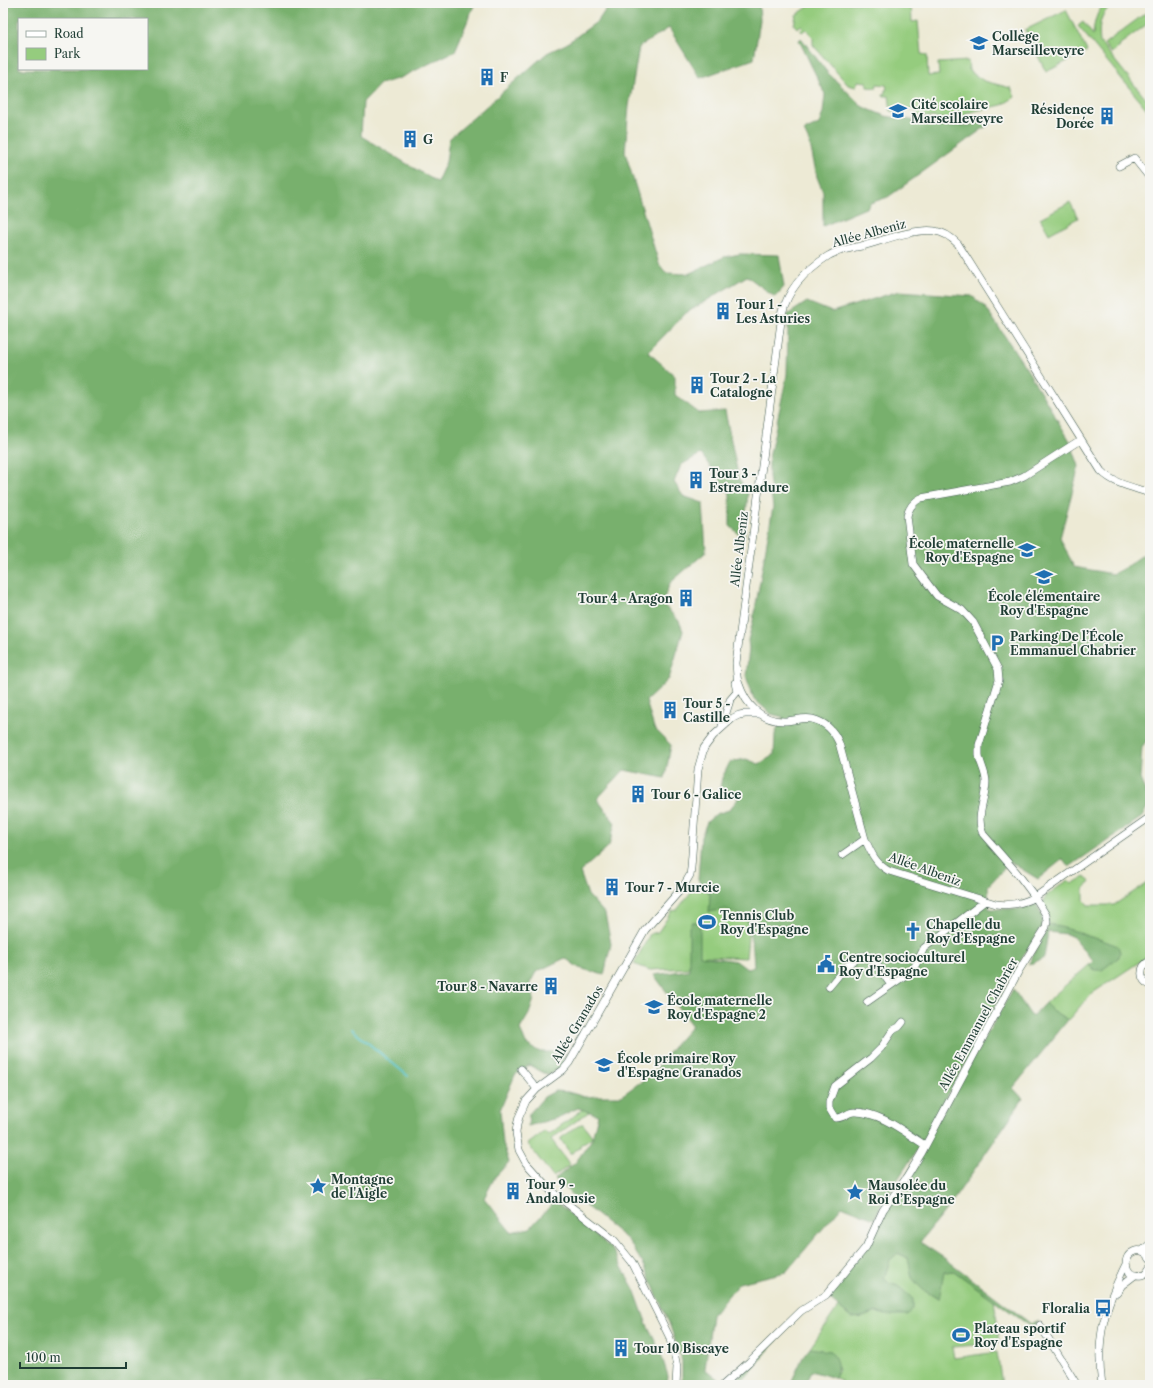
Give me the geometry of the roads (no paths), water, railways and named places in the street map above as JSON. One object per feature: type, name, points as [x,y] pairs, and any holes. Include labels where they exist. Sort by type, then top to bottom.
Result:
[{"type":"street","points":[[1119,166],[1134,158],[1150,178]]},
{"type":"street","name":"Allée Albeniz","points":[[1150,493],[1126,486],[1108,478],[1101,471],[953,238],[940,232],[926,230],[829,255],[809,269],[793,287],[782,310],[777,339],[736,663],[738,683],[752,708],[759,714],[766,718],[777,720],[813,719],[831,730],[839,743],[865,839],[875,860],[889,871],[985,901],[996,904],[1010,905],[1035,897],[1150,817]]},
{"type":"street","name":"Allée Emmanuel Chabrier","points":[[723,1385],[749,1362],[801,1311],[826,1295],[866,1247],[883,1210],[907,1177],[1018,972],[1046,927],[1046,915],[1035,897],[1017,872],[983,834],[980,828],[980,817],[986,783],[986,774],[979,756],[980,745],[999,680],[998,669],[973,622],[962,610],[937,596],[913,564],[907,516],[911,505],[921,498],[1010,482],[1024,476],[1080,440]]},
{"type":"street","points":[[736,663],[734,676],[737,692]]},
{"type":"street","name":"Allée Albeniz","points":[[737,692],[746,698]]},
{"type":"street","name":"Allée Granados","points":[[722,727],[730,700],[737,692]]},
{"type":"street","name":"Allée Granados","points":[[676,1385],[677,1367],[671,1341],[632,1262],[614,1240],[551,1191],[521,1157],[517,1142],[517,1125],[519,1116],[526,1101],[537,1089],[557,1076],[569,1063],[645,930],[655,917],[683,888],[687,880],[691,868],[700,760],[708,742],[722,727],[740,715],[759,714]]},
{"type":"street","points":[[842,855],[865,839]]},
{"type":"street","points":[[867,1002],[910,972],[915,966],[924,948],[985,901]]},
{"type":"street","points":[[829,987],[856,958],[866,956],[872,959],[891,985]]},
{"type":"street","points":[[1150,961],[1146,963],[1141,974],[1143,980],[1150,986]]},
{"type":"street","points":[[903,1022],[899,1027],[893,1030],[881,1048],[835,1086],[828,1108],[835,1118],[841,1118],[853,1111],[863,1112],[883,1119],[925,1145]]},
{"type":"street","points":[[521,1069],[537,1089]]},
{"type":"street","points":[[1142,1251],[1150,1244]]},
{"type":"street","points":[[1102,1385],[1099,1365],[1099,1346],[1102,1328],[1117,1282],[1126,1261],[1133,1251],[1145,1252],[1150,1258]]},
{"type":"street","points":[[1126,1264],[1127,1269],[1135,1275],[1145,1274],[1150,1268]]},
{"type":"street","points":[[1109,1305],[1122,1285],[1135,1275]]},
{"type":"street","points":[[1040,1325],[1077,1385]]},
{"type":"waterway","points":[[351,1029],[408,1076]]},
{"type":"place","name":"Collège Marseilleveyre","points":[[979,43]]},
{"type":"place","name":"F","points":[[487,77]]},
{"type":"place","name":"Cité scolaire Marseilleveyre","points":[[898,111]]},
{"type":"place","name":"Résidence Dorée","points":[[1107,116]]},
{"type":"place","name":"G","points":[[410,139]]},
{"type":"place","name":"Tour 1 - Les Asturies","points":[[723,311]]},
{"type":"place","name":"Tour 2 - La Catalogne","points":[[697,385]]},
{"type":"place","name":"Tour 3 - Estremadure","points":[[696,480]]},
{"type":"place","name":"École maternelle Roy d'Espagne","points":[[1027,550]]},
{"type":"place","name":"École élémentaire Roy d'Espagne","points":[[1044,577]]},
{"type":"place","name":"Tour 4 - Aragon","points":[[686,598]]},
{"type":"place","name":"Parking De l’École Emmanuel Chabrier","points":[[997,643]]},
{"type":"place","name":"Tour 5 - Castille","points":[[670,710]]},
{"type":"place","name":"Tour 6 - Galice","points":[[638,794]]},
{"type":"place","name":"Tour 7 - Murcie","points":[[612,887]]},
{"type":"place","name":"Tennis Club Roy d'Espagne","points":[[707,922]]},
{"type":"place","name":"Chapelle du Roy d’Espagne","points":[[913,931]]},
{"type":"place","name":"Centre socioculturel Roy d'Espagne","points":[[826,964]]},
{"type":"place","name":"Tour 8 - Navarre","points":[[551,986]]},
{"type":"place","name":"École maternelle Roy d'Espagne 2","points":[[654,1007]]},
{"type":"place","name":"École primaire Roy d'Espagne Granados","points":[[604,1065]]},
{"type":"place","name":"Montagne de l'Aigle","points":[[318,1186]]},
{"type":"place","name":"Tour 9 - Andalousie","points":[[513,1191]]},
{"type":"place","name":"Mausolée du Roi d’Espagne","points":[[855,1192]]},
{"type":"place","name":"Floralia","points":[[1103,1308]]},
{"type":"place","name":"Plateau sportif Roy d'Espagne","points":[[961,1335]]},
{"type":"place","name":"Tour 10 Biscaye","points":[[621,1348]]}]
